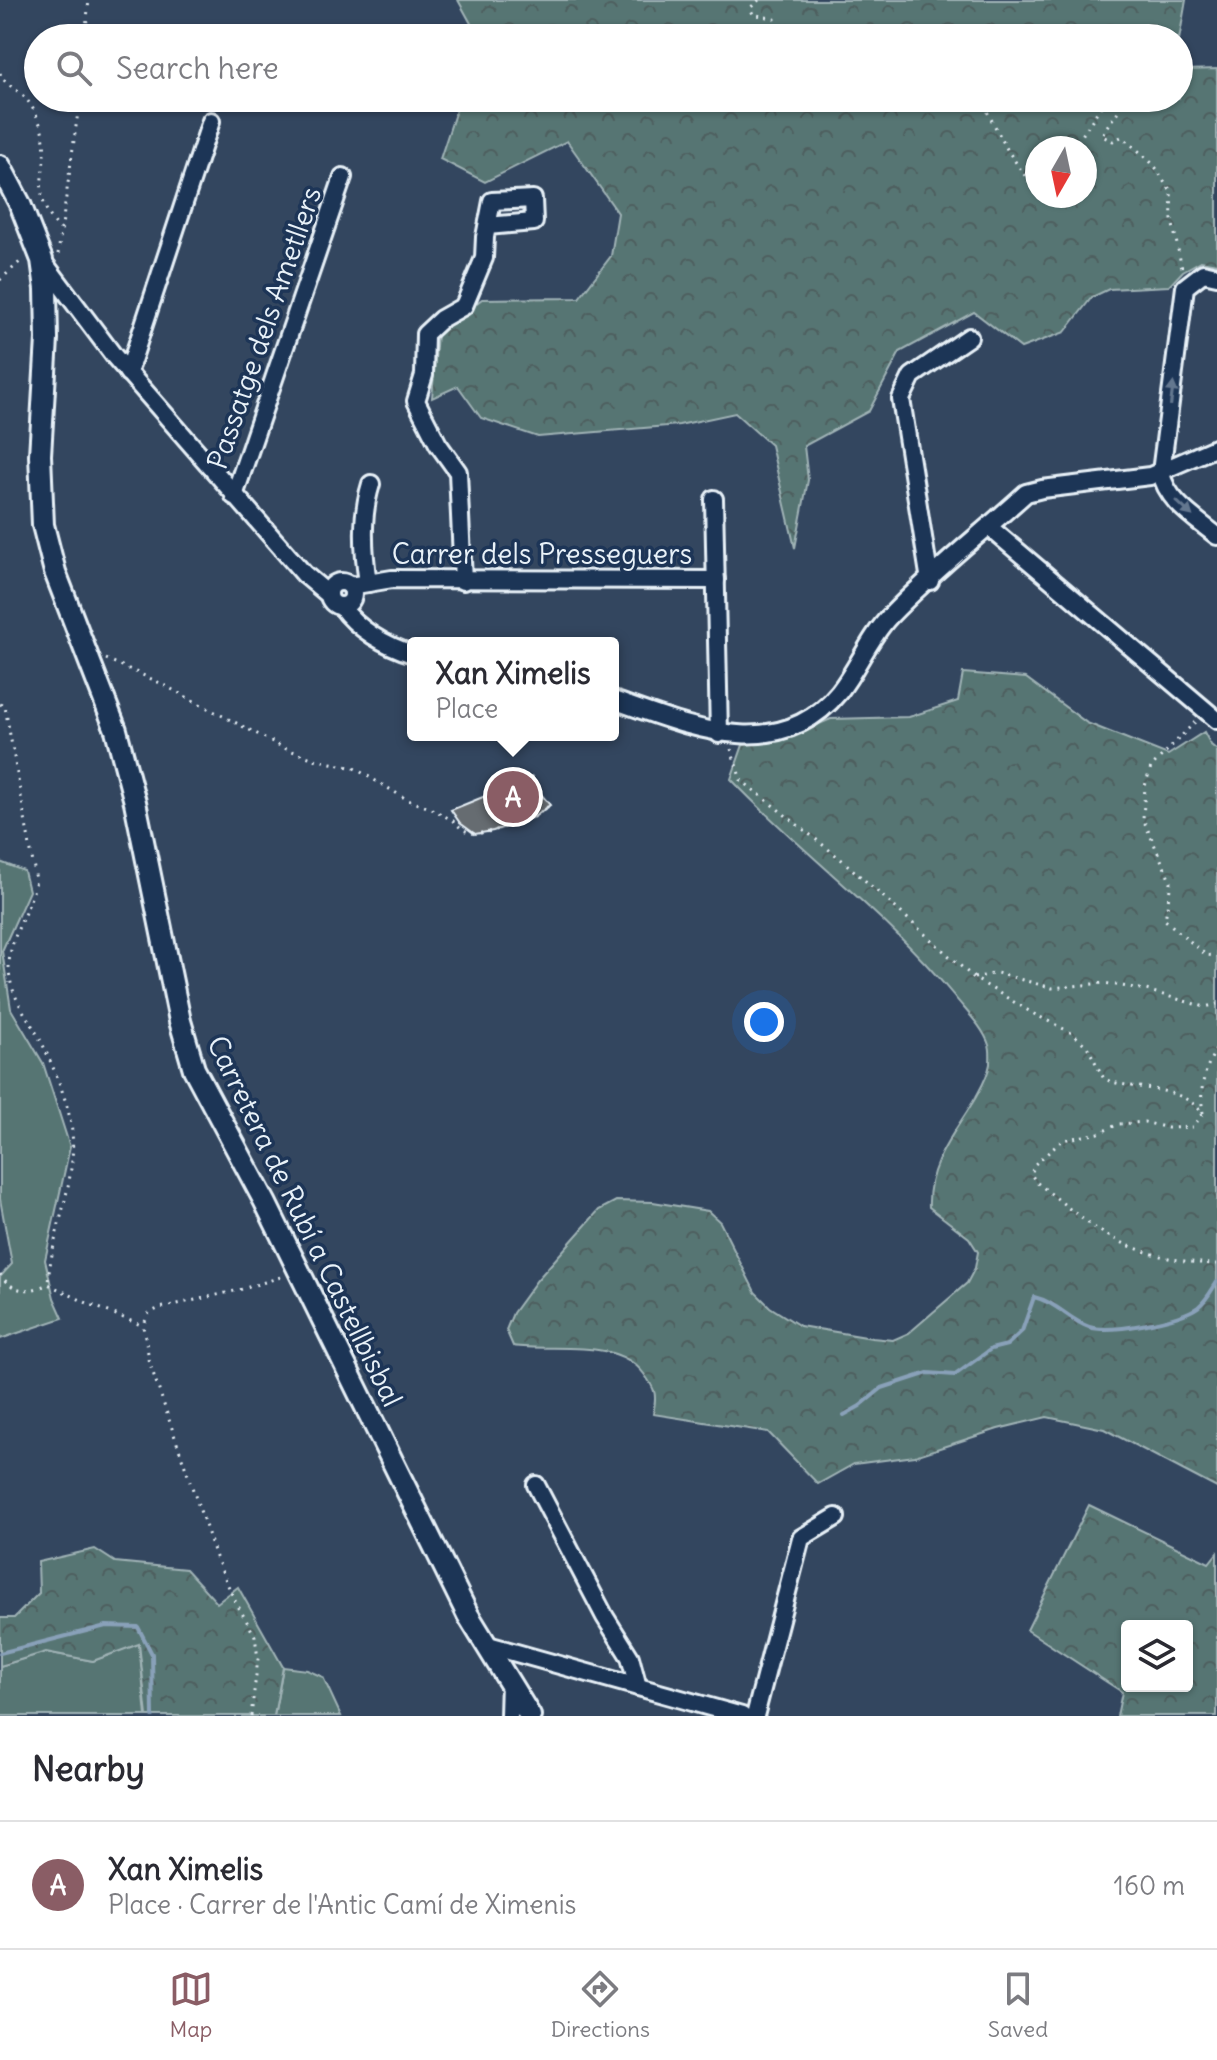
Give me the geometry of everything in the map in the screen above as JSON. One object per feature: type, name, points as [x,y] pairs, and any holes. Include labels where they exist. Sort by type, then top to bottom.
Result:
[{"type":"street","points":[[128,373],[211,121]]},
{"type":"street","name":"Carretera de Rubí a Castellbisbal","points":[[0,166],[20,204],[42,260],[46,289],[47,339],[40,455],[43,525],[55,572],[116,730],[135,802],[190,1056],[468,1615],[530,1716]]},
{"type":"street","name":"Passatge dels Ametllers","points":[[234,496],[343,177]]},
{"type":"street","points":[[463,581],[458,472],[438,444],[416,401],[424,375],[425,334],[441,319],[464,306],[484,258],[487,226]]},
{"type":"street","points":[[42,260],[128,373],[298,567],[344,594],[362,628],[407,651]]},
{"type":"street","points":[[1217,276],[1203,273],[1185,287],[1161,472],[1163,484],[1177,503],[1217,536]]},
{"type":"street","points":[[930,581],[901,399],[912,376],[969,337]]},
{"type":"street","points":[[619,702],[699,730],[756,735],[787,729],[823,709],[839,691],[889,617],[1026,493],[1150,476],[1217,447]]},
{"type":"street","points":[[368,583],[364,555],[364,506],[371,484]]},
{"type":"street","points":[[714,499],[724,734]]},
{"type":"street","points":[[989,527],[1214,717]]},
{"type":"street","name":"Carrer dels Presseguers","points":[[344,594],[368,583],[392,579],[716,580]]},
{"type":"street","points":[[536,1485],[605,1617],[630,1657],[638,1687]]},
{"type":"street","points":[[755,1716],[801,1538],[836,1517]]},
{"type":"street","points":[[488,1645],[742,1716]]},
{"type":"street","points":[[509,1716],[510,1681]]},
{"type":"path","points":[[86,24],[89,0]]},
{"type":"path","points":[[759,0],[750,8],[753,14],[775,19],[778,24]]},
{"type":"path","points":[[0,73],[3,80],[24,96]]},
{"type":"path","points":[[33,112],[42,128],[41,195],[46,213],[60,229]]},
{"type":"path","points":[[55,277],[79,112]]},
{"type":"path","points":[[987,112],[1025,175]]},
{"type":"path","points":[[1082,136],[1097,112]]},
{"type":"path","points":[[1118,112],[1102,136],[1113,141],[1121,137],[1156,168],[1160,179],[1171,190],[1172,220],[1183,271],[1194,279]]},
{"type":"path","points":[[0,280],[21,260],[42,260]]},
{"type":"path","points":[[85,650],[156,681],[284,748],[317,760],[354,768],[475,834],[534,817],[550,805]]},
{"type":"path","points":[[0,704],[5,707],[36,880],[10,956],[12,986],[19,1008],[42,1042],[72,1131],[68,1180],[49,1265],[48,1284]]},
{"type":"path","points":[[1214,717],[1194,723],[1151,767],[1145,786],[1143,819],[1171,882],[1165,920],[1206,955],[1217,956]]},
{"type":"path","points":[[724,734],[741,780],[842,860],[974,978],[1072,1033],[1087,1046],[1104,1079],[1195,1102],[1203,1114]]},
{"type":"path","points":[[974,978],[997,973],[1052,988],[1104,983],[1146,990],[1205,1007],[1217,1004]]},
{"type":"path","points":[[1217,1048],[1202,1080],[1200,1094],[1203,1114],[1193,1127],[1168,1128],[1144,1122],[1119,1124],[1099,1133],[1063,1140],[1035,1164],[1031,1174],[1036,1182],[1093,1227],[1128,1244],[1195,1264],[1217,1264]]},
{"type":"path","points":[[251,1716],[258,1659],[255,1636],[233,1597],[216,1557],[150,1364],[143,1326],[149,1313],[160,1308],[239,1290],[299,1271]]},
{"type":"path","points":[[0,1274],[12,1286],[28,1291],[48,1284],[143,1326]]},
{"type":"green space","points":[[458,0],[1186,0],[1182,24],[471,24]]},
{"type":"green space","points":[[1217,69],[1217,264],[1201,261],[1183,271],[1169,286],[1109,289],[1092,297],[1065,332],[1021,348],[974,312],[900,352],[869,411],[804,446],[808,480],[795,548],[771,445],[735,413],[679,425],[538,437],[481,418],[458,386],[432,398],[437,333],[482,299],[579,298],[611,256],[618,213],[567,141],[485,182],[440,159],[455,112],[1193,112],[1193,70]]},
{"type":"green space","points":[[963,673],[1026,678],[1087,723],[1168,755],[1204,732],[1217,750],[1217,1488],[1104,1429],[1047,1417],[915,1456],[854,1464],[818,1484],[768,1432],[653,1414],[655,1397],[651,1384],[632,1362],[618,1355],[583,1348],[513,1346],[506,1330],[513,1313],[537,1280],[599,1210],[616,1201],[653,1202],[708,1211],[720,1222],[755,1292],[770,1307],[800,1326],[893,1340],[909,1333],[967,1283],[975,1268],[978,1252],[969,1238],[929,1207],[930,1191],[937,1162],[988,1073],[990,1047],[986,1038],[954,996],[901,938],[731,779],[743,745],[781,740],[831,719],[909,717],[958,701]]},
{"type":"green space","points":[[0,862],[24,871],[29,891],[2,951],[11,1009],[43,1063],[70,1147],[45,1260],[54,1298],[63,1318],[0,1339],[0,1277],[12,1264],[0,1199]]},
{"type":"green space","points":[[1089,1505],[1209,1563],[1217,1553],[1217,1716],[1117,1716],[1122,1692],[1193,1692],[1193,1620],[1121,1620],[1121,1691],[1027,1630]]},
{"type":"green space","points":[[95,1549],[115,1562],[186,1569],[217,1603],[238,1587],[283,1667],[274,1716],[147,1716],[139,1644],[93,1661],[46,1652],[0,1666],[0,1618],[14,1618],[39,1593],[38,1562]]},
{"type":"green space","points":[[139,1643],[146,1716],[0,1716],[0,1666],[46,1652],[93,1661]]},
{"type":"green space","points":[[283,1667],[307,1670],[323,1677],[341,1716],[274,1716]]},
{"type":"building","points":[[532,777],[536,788],[550,805],[534,817],[475,834],[460,823],[451,810]]},
{"type":"waterway","points":[[844,1415],[882,1388],[928,1373],[955,1375],[991,1349],[1007,1345],[1022,1331],[1034,1297],[1089,1327],[1112,1329],[1161,1321],[1189,1312],[1204,1301],[1217,1282]]},
{"type":"waterway","points":[[0,1653],[106,1626],[138,1627],[152,1654],[153,1716]]},
{"type":"place","name":"Xan Ximelis","points":[[513,797]]}]
